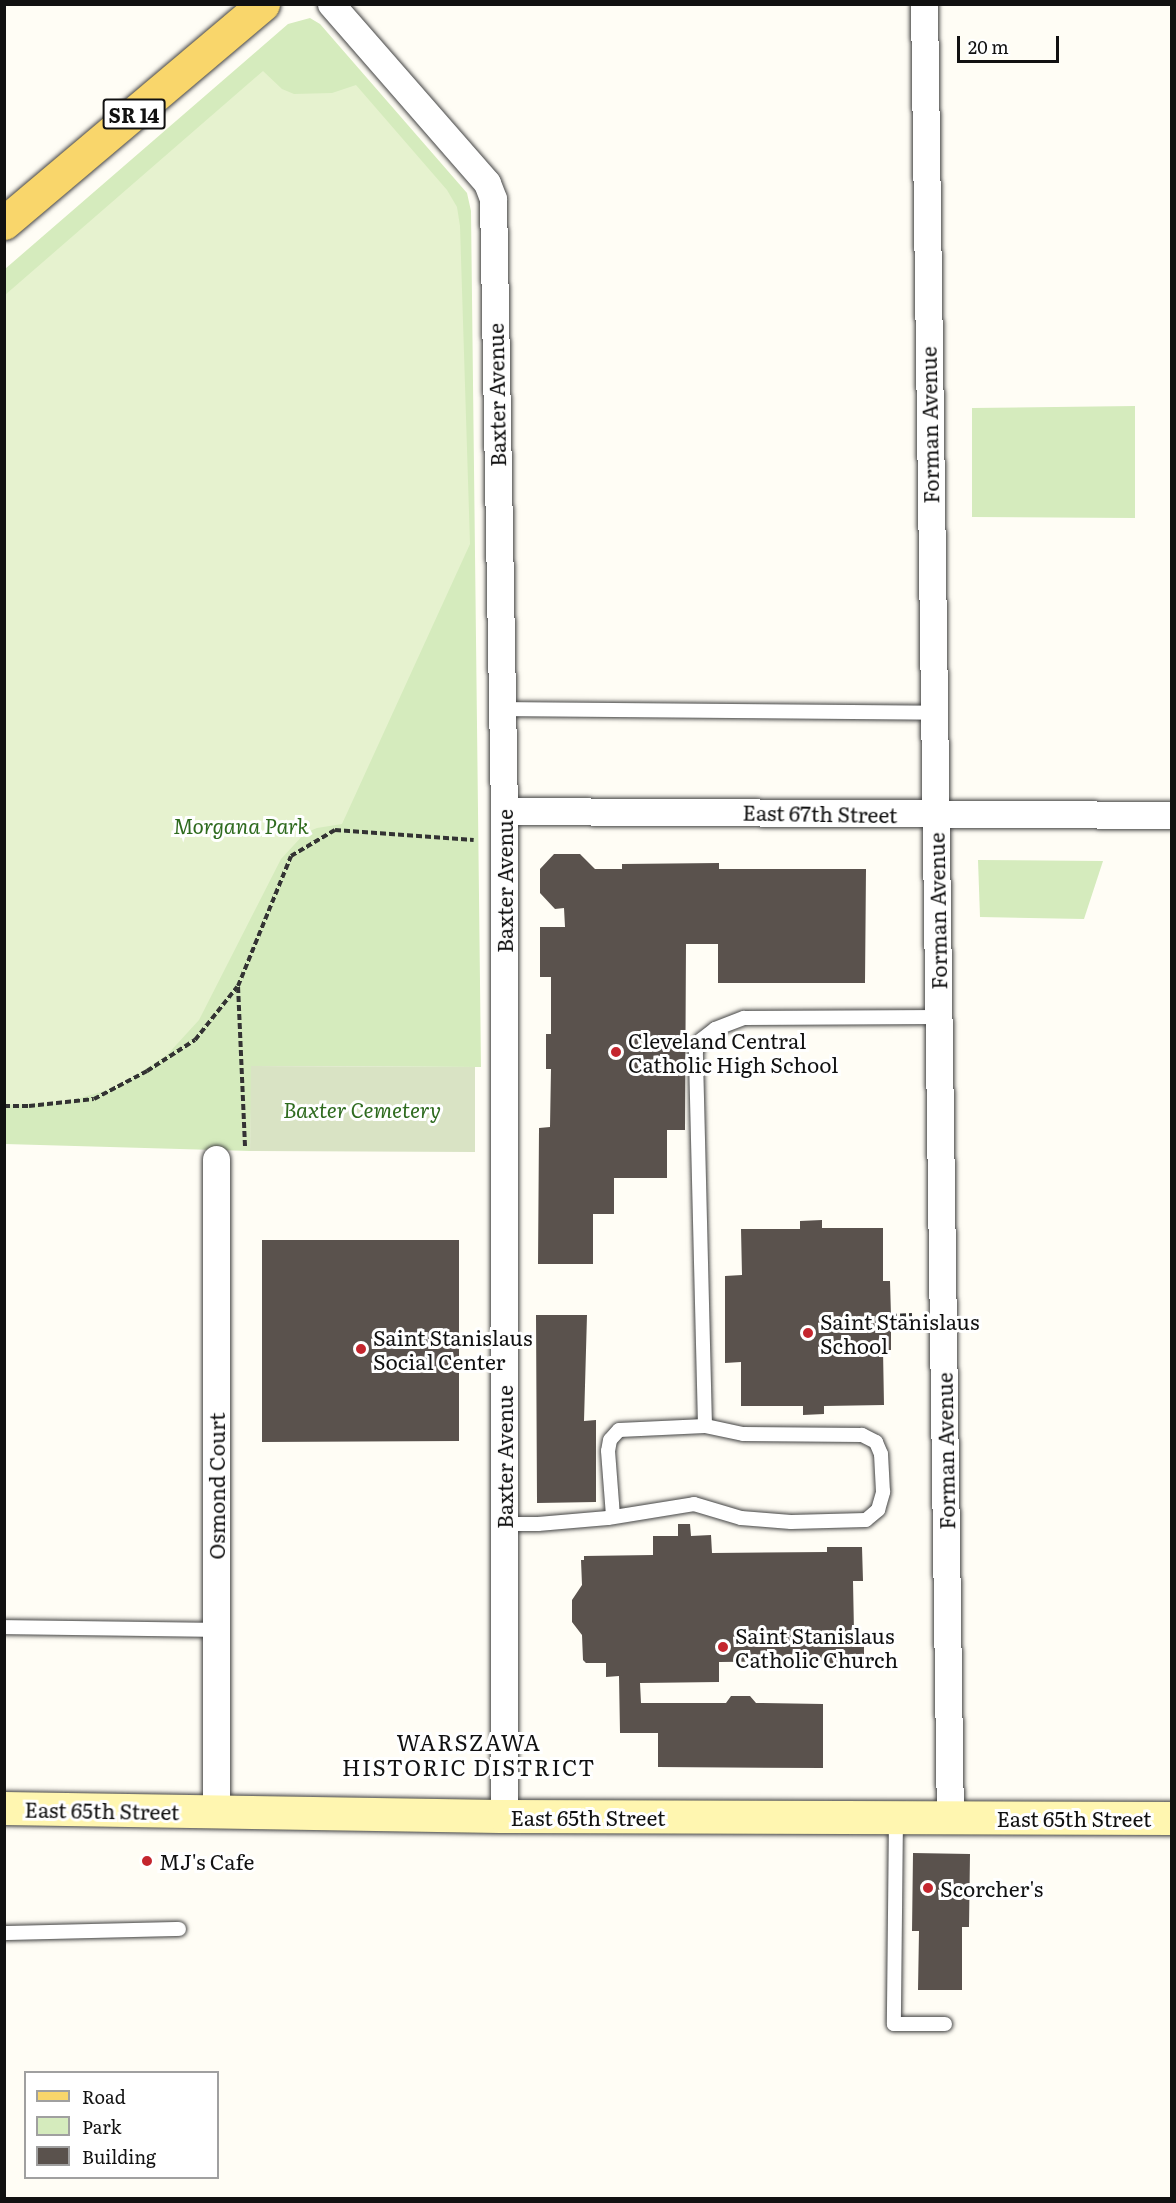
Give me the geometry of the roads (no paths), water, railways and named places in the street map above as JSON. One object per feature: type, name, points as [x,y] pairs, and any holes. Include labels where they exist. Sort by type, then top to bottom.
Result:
[{"type":"main road","name":"SR 14","points":[[4,223],[263,4]]},
{"type":"street","name":"Baxter Avenue","points":[[331,4],[487,183],[492,199],[504,811],[504,1816]]},
{"type":"street","name":"Forman Avenue","points":[[924,4],[950,1818]]},
{"type":"street","name":"East 67th Street","points":[[504,811],[1172,815]]},
{"type":"street","name":"Osmond Court","points":[[216,1159],[216,1812]]},
{"type":"street","name":"East 65th Street","points":[[4,1808],[504,1816],[1172,1818]]},
{"type":"lane","points":[[502,709],[933,713]]},
{"type":"lane","points":[[705,1426],[696,1051],[701,1040],[715,1029],[744,1018],[939,1017]]},
{"type":"lane","points":[[504,1524],[538,1524],[613,1516],[694,1504],[741,1518],[791,1522],[866,1520],[878,1510],[883,1492],[881,1454],[876,1442],[862,1435],[743,1434],[705,1426],[619,1430],[610,1440],[608,1451],[613,1516]]},
{"type":"lane","points":[[4,1627],[216,1630]]},
{"type":"lane","points":[[896,1817],[894,2024],[945,2024]]},
{"type":"lane","points":[[4,1933],[179,1929]]},
{"type":"place","name":"Cleveland Central Catholic High School","points":[[616,1052]]},
{"type":"place","name":"Saint Stanislaus School","points":[[808,1333]]},
{"type":"place","name":"Saint Stanislaus Social Center","points":[[361,1349]]},
{"type":"place","name":"Saint Stanislaus Catholic Church","points":[[723,1647]]},
{"type":"place","name":"MJ's Cafe","points":[[147,1861]]},
{"type":"place","name":"Scorcher's","points":[[928,1888]]},
{"type":"district","name":"WARSZAWA HISTORIC DISTRICT","points":[[469,1754]]},
{"type":"park label","name":"Morgana Park","points":[[241,825]]},
{"type":"park label","name":"Baxter Cemetery","points":[[362,1109]]}]
